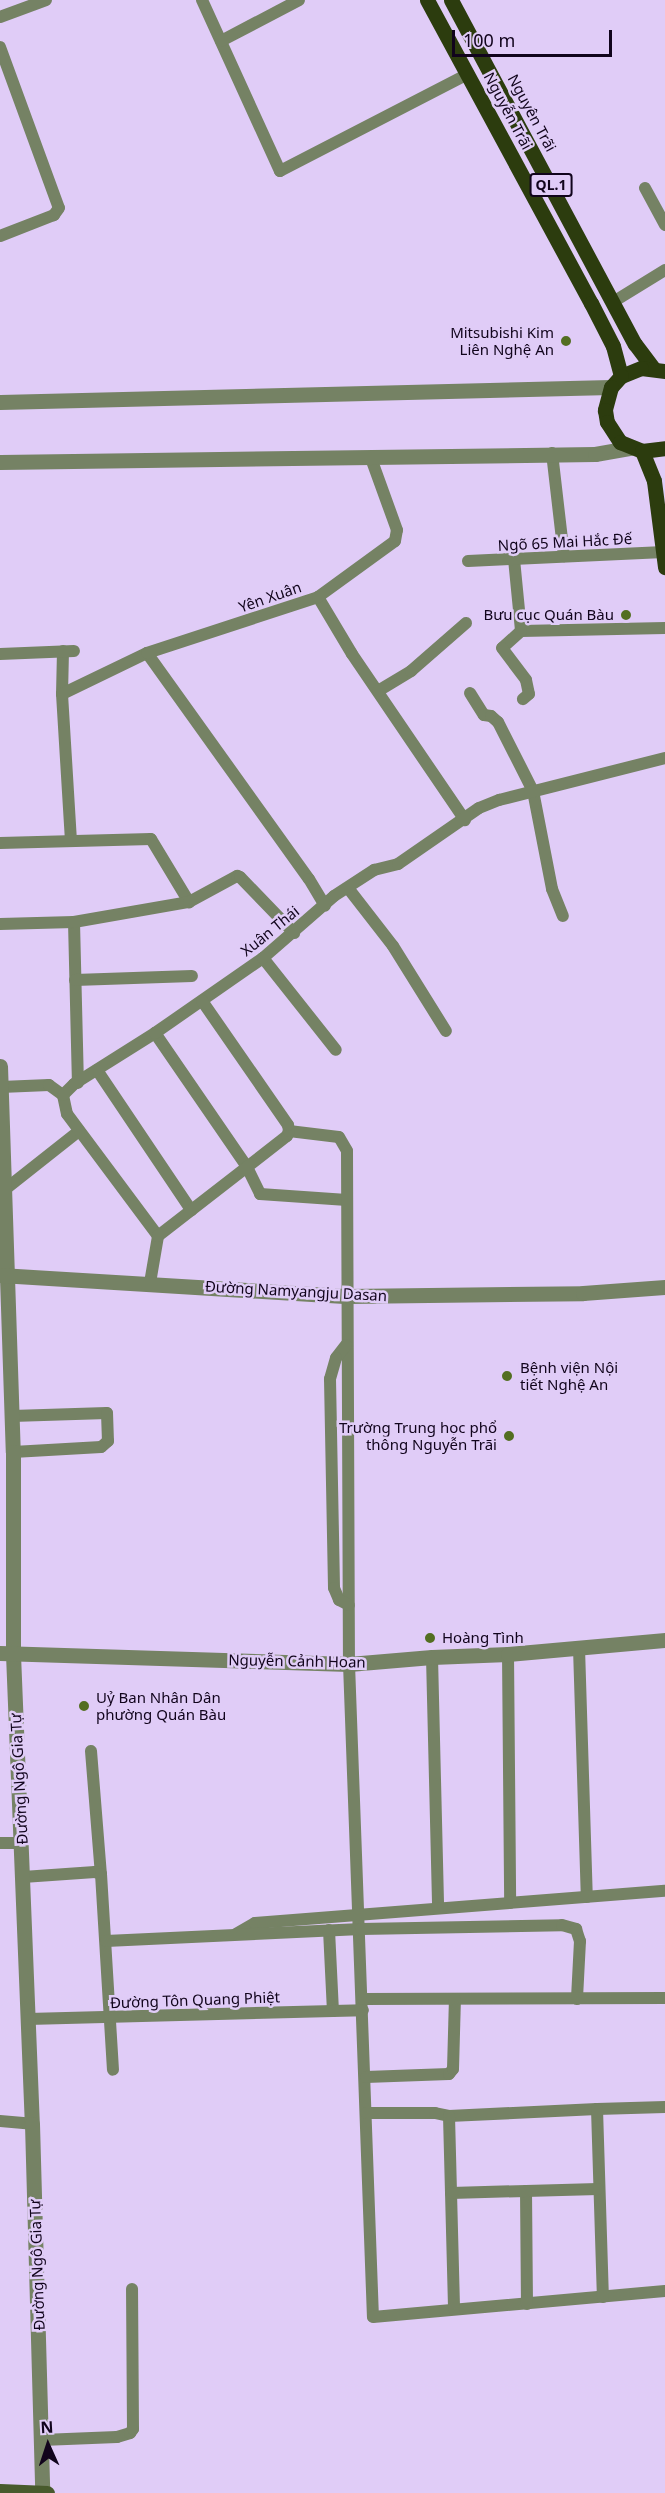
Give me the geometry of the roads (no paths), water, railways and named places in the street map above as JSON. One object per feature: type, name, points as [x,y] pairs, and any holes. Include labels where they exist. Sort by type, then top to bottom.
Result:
[{"type":"main road","name":"Nguyễn Trãi","points":[[427,0],[613,346],[616,382]]},
{"type":"main road","name":"Nguyên Trãi","points":[[451,0],[635,344],[659,370]]},
{"type":"main road","points":[[468,74],[486,64]]},
{"type":"main road","name":"QL.1","points":[[659,370],[641,368],[616,382],[606,404],[607,422],[620,442],[636,450],[654,481],[664,560]]},
{"type":"main road","points":[[636,450],[665,448]]},
{"type":"main road","points":[[0,2491],[47,2493]]},
{"type":"street","points":[[0,17],[46,0]]},
{"type":"street","points":[[202,0],[280,171],[468,74]]},
{"type":"street","points":[[221,41],[298,0]]},
{"type":"street","points":[[0,47],[59,208],[54,215],[0,236]]},
{"type":"street","points":[[645,188],[665,225]]},
{"type":"street","points":[[612,302],[665,270]]},
{"type":"street","points":[[0,402],[616,382]]},
{"type":"street","points":[[0,462],[595,454],[636,450]]},
{"type":"street","points":[[552,453],[564,556]]},
{"type":"street","name":"Yên Xuân","points":[[62,694],[147,653],[318,597],[395,541],[398,535],[370,458]]},
{"type":"street","name":"Ngõ 65 Mai Hắc Đế","points":[[468,561],[564,556],[664,560]]},
{"type":"street","points":[[514,560],[521,631]]},
{"type":"street","points":[[318,597],[465,820]]},
{"type":"street","points":[[378,691],[411,671],[466,624]]},
{"type":"street","points":[[524,699],[529,694],[526,680],[502,648],[521,631],[665,628]]},
{"type":"street","points":[[0,654],[69,651],[62,694],[70,841]]},
{"type":"street","points":[[147,653],[309,879],[325,906]]},
{"type":"street","points":[[470,693],[484,715],[493,718],[501,728],[533,791],[552,889],[563,916]]},
{"type":"street","name":"Xuân Thái","points":[[63,1095],[263,958],[334,896],[374,870],[398,864],[465,820],[479,808],[533,791],[665,758]]},
{"type":"street","points":[[0,843],[151,839],[189,902]]},
{"type":"street","points":[[0,924],[74,922],[189,902],[229,879],[240,877],[294,933]]},
{"type":"street","points":[[348,888],[393,946],[446,1031]]},
{"type":"street","points":[[74,922],[78,1083]]},
{"type":"street","points":[[263,958],[336,1050]]},
{"type":"street","points":[[75,980],[192,976]]},
{"type":"street","points":[[150,1283],[158,1236],[287,1136],[289,1131],[288,1125],[202,1001]]},
{"type":"street","points":[[155,1033],[247,1167],[260,1194],[347,1200]]},
{"type":"street","name":"Đường Ngô Gia Tự","points":[[0,1066],[4,1337],[13,1452],[7,1654],[22,1843],[42,2493]]},
{"type":"street","points":[[97,1070],[191,1210]]},
{"type":"street","points":[[1,1093],[49,1085],[63,1095],[67,1114],[158,1236]]},
{"type":"street","points":[[3,1191],[79,1131]]},
{"type":"street","points":[[289,1131],[339,1137],[347,1151],[349,1664],[361,1922],[373,2317],[665,2290]]},
{"type":"street","name":"Đường Namyangju Dasan","points":[[4,1276],[346,1296],[583,1293],[665,1287]]},
{"type":"street","points":[[346,1345],[336,1358],[330,1379],[334,1588],[339,1600],[349,1605]]},
{"type":"street","points":[[8,1408],[107,1413],[108,1441],[101,1447],[13,1452]]},
{"type":"street","points":[[317,1428],[347,1427]]},
{"type":"street","name":"Nguyễn Cảnh Hoan","points":[[7,1654],[349,1664],[508,1654],[665,1640]]},
{"type":"street","points":[[579,1648],[587,1897]]},
{"type":"street","points":[[508,1654],[510,1903]]},
{"type":"street","points":[[432,1657],[438,1908]]},
{"type":"street","points":[[91,1751],[106,1941],[113,2070]]},
{"type":"street","points":[[0,1843],[22,1843]]},
{"type":"street","points":[[23,1877],[94,1872],[101,1874]]},
{"type":"street","points":[[106,1941],[329,1930],[438,1908],[665,1891]]},
{"type":"street","points":[[234,1936],[255,1923],[562,1925],[576,1929],[580,1941],[577,1999]]},
{"type":"street","points":[[329,1930],[333,2011]]},
{"type":"street","name":"Đường Tôn Quang Phiệt","points":[[28,2019],[333,2011],[363,2005],[455,1999],[665,1998]]},
{"type":"street","points":[[366,2077],[449,2074],[453,2069],[455,1999]]},
{"type":"street","points":[[366,2113],[435,2113],[449,2116],[665,2107]]},
{"type":"street","points":[[597,2109],[603,2297]]},
{"type":"street","points":[[449,2116],[454,2309]]},
{"type":"street","points":[[0,2121],[32,2124]]},
{"type":"street","points":[[451,2193],[598,2189]]},
{"type":"street","points":[[526,2191],[527,2304]]},
{"type":"street","points":[[42,2440],[117,2437],[133,2429],[132,2289]]},
{"type":"place","name":"Mitsubishi Kim Liên Nghệ An","points":[[566,341]]},
{"type":"place","name":"Bưu cục Quán Bàu","points":[[626,615]]},
{"type":"place","name":"Bệnh viện Nội tiết Nghệ An","points":[[507,1376]]},
{"type":"place","name":"Trường Trung học phổ thông Nguyễn Trãi","points":[[509,1436]]},
{"type":"place","name":"Hoàng Tình","points":[[430,1638]]},
{"type":"place","name":"Uỷ Ban Nhân Dân phường Quán Bàu","points":[[84,1706]]}]
